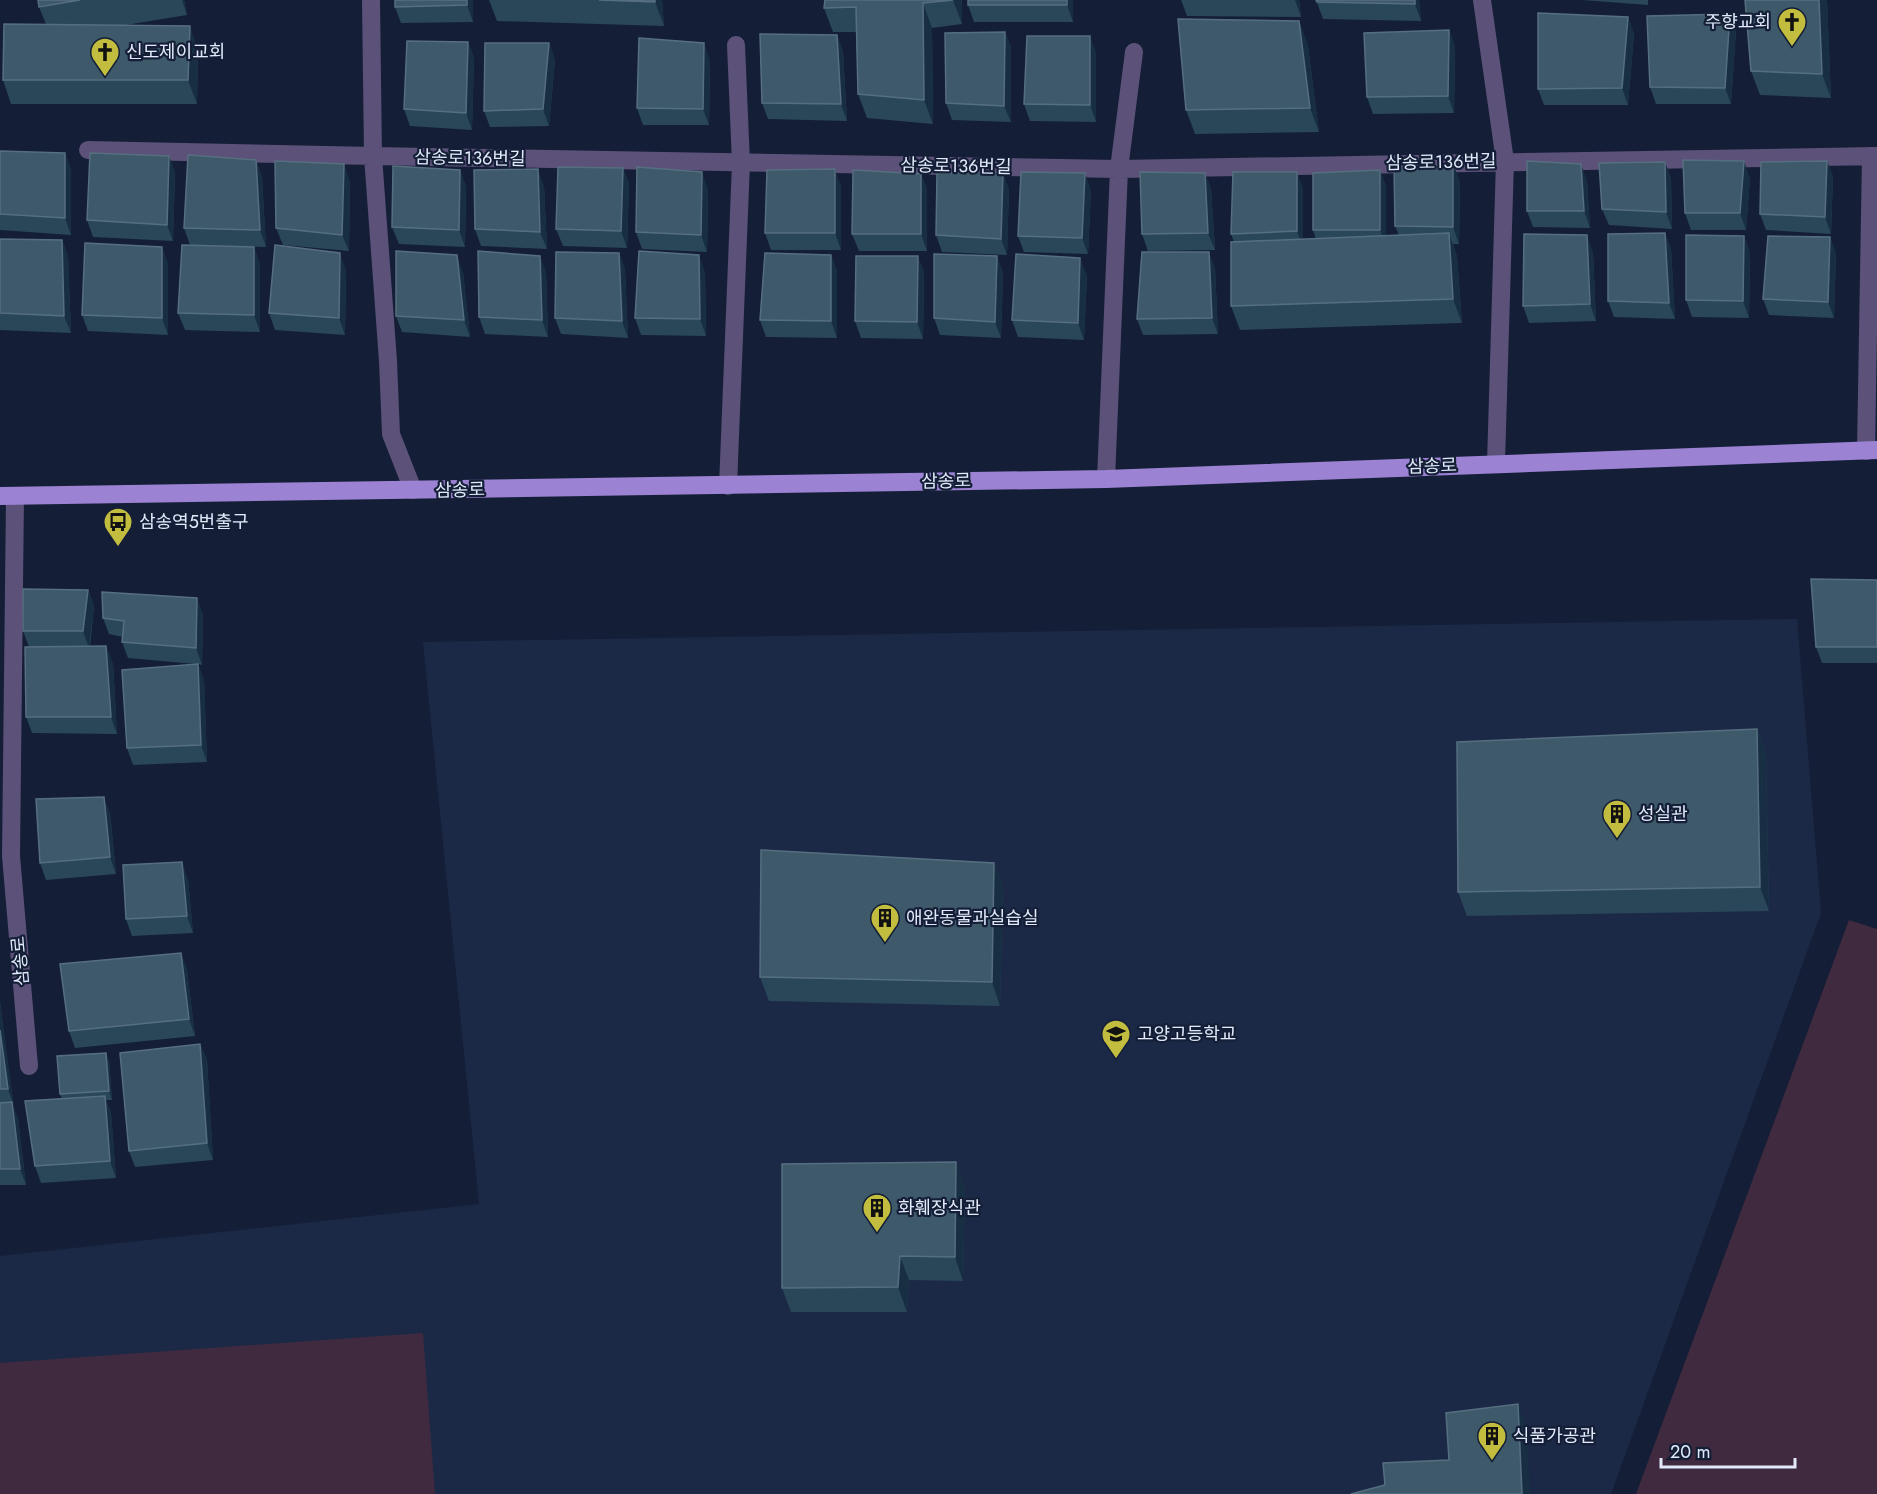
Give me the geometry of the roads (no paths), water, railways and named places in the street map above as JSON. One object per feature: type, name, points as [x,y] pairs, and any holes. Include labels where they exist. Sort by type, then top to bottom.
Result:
[{"type":"main road","name":"삼송로","points":[[7,496],[728,486],[1106,478],[1872,450]]},
{"type":"street","points":[[370,0],[373,156],[391,434],[413,490]]},
{"type":"street","points":[[1482,0],[1505,161],[1496,463]]},
{"type":"street","points":[[728,486],[741,163],[736,45]]},
{"type":"street","points":[[1106,478],[1119,168],[1134,52]]},
{"type":"street","name":"삼송로136번길","points":[[88,150],[1119,168],[1874,156]]},
{"type":"street","points":[[1872,450],[1874,156]]},
{"type":"street","name":"삼송로","points":[[7,496],[11,856],[28,1066]]},
{"type":"place","name":"주향교회","points":[[1792,48]]},
{"type":"place","name":"신도제이교회","points":[[105,78]]},
{"type":"place","name":"삼송역5번출구","points":[[118,548]]},
{"type":"place","name":"성실관","points":[[1617,840]]},
{"type":"place","name":"애완동물과실습실","points":[[885,944]]},
{"type":"place","name":"고양고등학교","points":[[1116,1060]]},
{"type":"place","name":"화훼장식관","points":[[877,1234]]},
{"type":"place","name":"식품가공관","points":[[1492,1462]]}]
